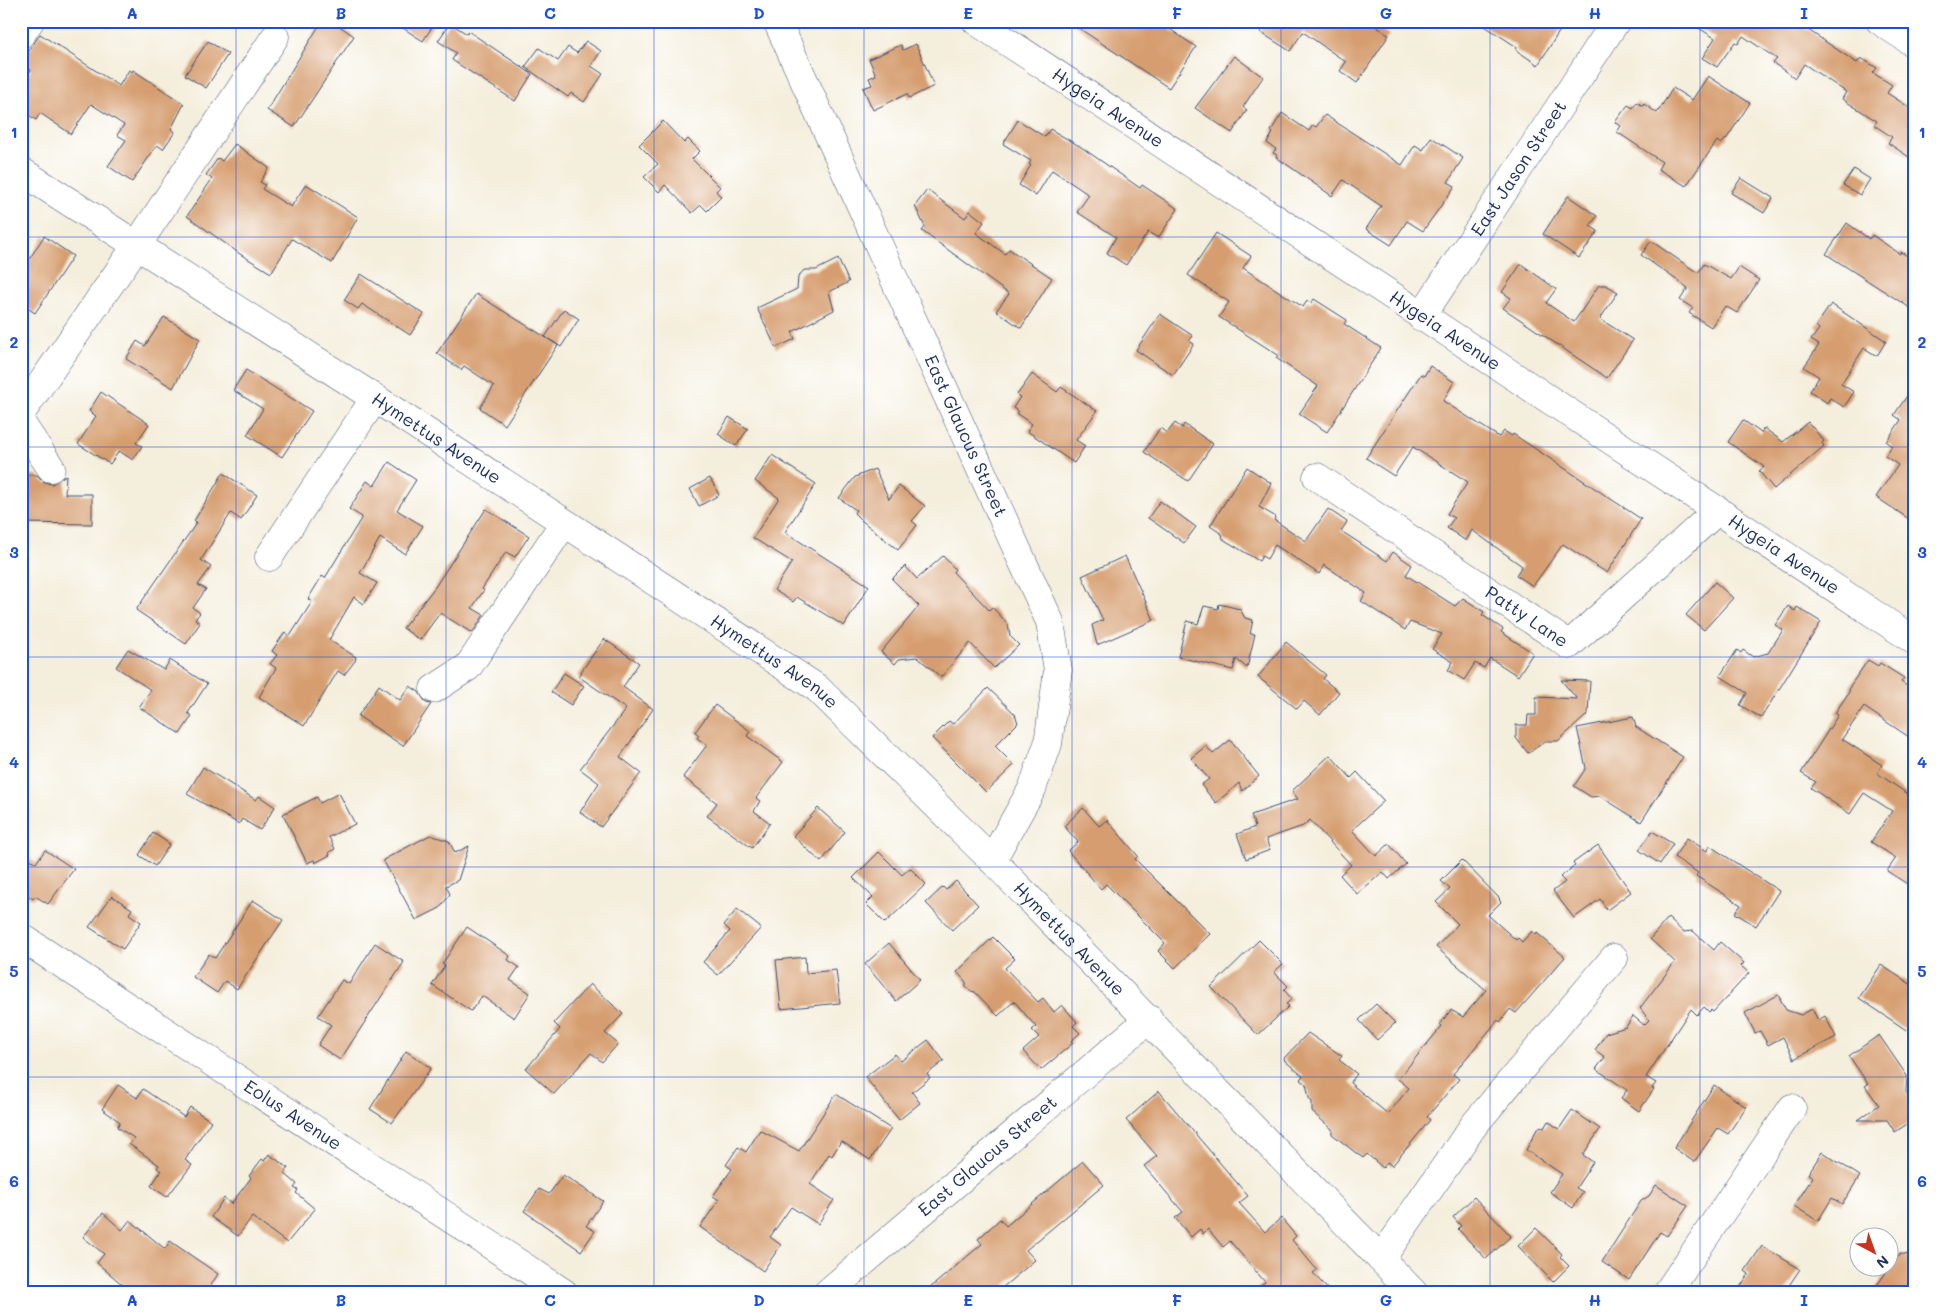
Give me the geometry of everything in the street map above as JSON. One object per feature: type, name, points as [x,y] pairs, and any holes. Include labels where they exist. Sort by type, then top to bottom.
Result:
[{"type":"street","points":[[21,34],[30,21]]},
{"type":"street","name":"East Glaucus Street","points":[[777,21],[1050,622],[1058,670],[1048,744],[1032,789],[992,860]]},
{"type":"street","name":"Hygeia Avenue","points":[[976,21],[1421,317],[1915,641]]},
{"type":"street","name":"East Jason Street","points":[[1421,317],[1616,21]]},
{"type":"street","points":[[1880,21],[1915,44]]},
{"type":"street","points":[[21,413],[137,245],[275,37]]},
{"type":"street","name":"Hymettus Avenue","points":[[21,170],[375,398],[817,688],[992,860],[1149,1019],[1414,1293]]},
{"type":"street","points":[[269,557],[375,398]]},
{"type":"street","points":[[21,423],[51,468]]},
{"type":"street","name":"Patty Lane","points":[[1318,477],[1569,646],[1718,510]]},
{"type":"street","points":[[434,689],[468,667],[564,522]]},
{"type":"street","name":"Eolus Avenue","points":[[21,937],[564,1293]]},
{"type":"street","points":[[1380,1259],[1474,1125],[1614,958]]},
{"type":"street","name":"East Glaucus Street","points":[[827,1293],[1149,1019]]},
{"type":"street","points":[[1667,1293],[1792,1108]]},
{"type":"building","points":[[322,21],[332,21],[354,36],[294,127],[267,110]]},
{"type":"building","points":[[392,21],[436,21],[423,41]]},
{"type":"building","points":[[1068,21],[1158,21],[1196,47],[1169,88]]},
{"type":"building","points":[[1268,21],[1368,21],[1389,35],[1357,83],[1340,71],[1346,62],[1303,32],[1290,51],[1260,32]]},
{"type":"building","points":[[1477,21],[1566,21],[1538,65],[1516,50],[1517,47]]},
{"type":"building","points":[[1687,21],[1795,21],[1857,63],[1861,58],[1877,68],[1873,73],[1892,85],[1887,93],[1915,111],[1915,161],[1888,143],[1892,137],[1874,125],[1877,121],[1842,99],[1846,92],[1804,64],[1795,78],[1773,63],[1777,59],[1743,36],[1738,44],[1735,42],[1717,67],[1702,58],[1715,38]]},
{"type":"building","points":[[450,23],[467,34],[468,31],[532,74],[515,101],[452,60],[456,53],[438,41]]},
{"type":"building","points":[[40,34],[119,86],[129,70],[132,72],[133,70],[184,104],[171,129],[175,132],[163,149],[157,145],[132,182],[108,166],[126,140],[117,135],[124,125],[91,104],[71,134],[40,113],[36,120],[21,110],[21,86],[31,70],[21,63]]},
{"type":"building","points":[[208,41],[228,54],[206,88],[185,75]]},
{"type":"building","points":[[586,41],[601,51],[591,66],[603,74],[584,102],[571,93],[568,97],[525,67],[539,48],[558,61],[568,47],[577,53]]},
{"type":"building","points":[[916,44],[934,86],[909,98],[907,94],[873,110],[863,88],[872,85],[869,78],[876,75],[869,59],[901,45],[903,50]]},
{"type":"building","points":[[1234,56],[1263,77],[1243,107],[1247,110],[1232,133],[1195,108]]},
{"type":"building","points":[[1708,76],[1750,103],[1727,138],[1721,144],[1717,141],[1686,186],[1658,169],[1662,162],[1617,132],[1621,126],[1615,122],[1628,105],[1633,108],[1637,102],[1643,106],[1644,104],[1657,113],[1673,88],[1692,100]]},
{"type":"building","points":[[1282,113],[1309,131],[1313,125],[1316,127],[1325,115],[1402,165],[1415,145],[1423,150],[1431,137],[1463,158],[1448,182],[1455,186],[1423,231],[1407,221],[1391,245],[1366,229],[1381,206],[1343,180],[1332,196],[1276,157],[1277,155],[1273,153],[1276,149],[1267,143],[1273,133],[1271,131]]},
{"type":"building","points":[[1018,120],[1045,137],[1050,129],[1081,147],[1140,188],[1142,185],[1178,209],[1158,238],[1148,232],[1126,265],[1107,253],[1116,237],[1077,212],[1089,195],[1052,170],[1036,196],[1019,185],[1031,165],[1029,164],[1031,161],[1003,144]]},
{"type":"building","points":[[663,121],[684,143],[688,139],[700,151],[692,159],[720,187],[716,191],[721,197],[707,211],[701,205],[692,213],[665,185],[659,192],[644,177],[658,164],[639,145]]},
{"type":"building","points":[[235,144],[269,168],[260,182],[265,185],[262,189],[291,207],[306,184],[358,217],[332,263],[292,239],[271,273],[240,254],[187,216],[212,179],[206,175],[218,158],[222,161]]},
{"type":"building","points":[[1854,169],[1870,179],[1860,195],[1843,185]]},
{"type":"building","points":[[1741,178],[1773,198],[1764,213],[1731,193]]},
{"type":"building","points":[[927,190],[965,218],[970,211],[984,222],[976,233],[1005,254],[1009,249],[1052,278],[1021,328],[996,311],[1009,294],[922,231],[925,227],[915,206]]},
{"type":"building","points":[[1568,196],[1597,216],[1590,226],[1598,231],[1579,258],[1543,234]]},
{"type":"building","points":[[1847,223],[1869,239],[1872,235],[1900,254],[1901,252],[1915,261],[1915,311],[1826,254]]},
{"type":"building","points":[[1216,233],[1251,256],[1243,268],[1303,307],[1307,301],[1311,303],[1314,299],[1347,320],[1344,324],[1381,348],[1327,432],[1299,414],[1318,386],[1276,358],[1278,355],[1219,317],[1229,302],[1188,275]]},
{"type":"building","points":[[44,236],[73,256],[35,313],[21,304],[21,257],[28,261]]},
{"type":"building","points":[[1651,241],[1698,273],[1704,264],[1731,279],[1739,267],[1759,280],[1737,313],[1725,306],[1711,327],[1689,313],[1693,308],[1680,300],[1688,288],[1641,255]]},
{"type":"building","points":[[838,259],[849,282],[829,292],[834,310],[792,332],[795,339],[776,348],[757,308],[797,289],[798,277],[804,270],[816,270]]},
{"type":"building","points":[[1521,264],[1556,289],[1546,303],[1574,322],[1599,285],[1606,285],[1618,292],[1600,319],[1633,340],[1607,378],[1503,308],[1511,298],[1502,292]]},
{"type":"building","points":[[361,274],[424,314],[410,335],[362,304],[358,309],[344,300]]},
{"type":"building","points":[[476,294],[558,345],[505,425],[480,408],[494,386],[464,366],[461,370],[437,353]]},
{"type":"building","points":[[1831,304],[1886,341],[1877,356],[1864,348],[1841,384],[1854,392],[1844,407],[1830,398],[1827,403],[1810,391],[1819,377],[1804,367],[1819,345],[1811,340],[1819,329],[1816,326]]},
{"type":"building","points":[[564,309],[579,319],[561,347],[545,337]]},
{"type":"building","points":[[1160,314],[1193,336],[1189,341],[1194,344],[1173,375],[1136,350]]},
{"type":"building","points":[[164,317],[200,339],[173,388],[126,359],[137,341],[145,346]]},
{"type":"building","points":[[1430,366],[1454,382],[1443,401],[1499,437],[1504,431],[1512,436],[1513,434],[1641,519],[1607,573],[1563,544],[1533,586],[1516,575],[1522,566],[1472,530],[1466,541],[1447,528],[1454,518],[1447,514],[1468,482],[1413,447],[1394,476],[1366,458],[1421,374],[1424,376]]},
{"type":"building","points":[[246,370],[312,411],[282,457],[247,435],[263,409],[233,390]]},
{"type":"building","points":[[1032,374],[1057,392],[1061,387],[1097,411],[1076,440],[1085,446],[1074,463],[1027,431],[1032,424],[1017,414],[1018,411],[1013,408],[1020,397],[1017,395]]},
{"type":"building","points":[[1915,384],[1915,523],[1876,497],[1898,465],[1885,456],[1892,446],[1886,442],[1901,420],[1894,415]]},
{"type":"building","points":[[101,392],[149,424],[136,443],[142,446],[133,460],[119,451],[110,464],[78,444],[96,416],[89,411]]},
{"type":"building","points":[[729,417],[748,429],[736,446],[718,434]]},
{"type":"building","points":[[1743,420],[1761,433],[1764,428],[1783,442],[1808,422],[1824,441],[1822,443],[1824,446],[1774,489],[1759,471],[1764,467],[1728,442]]},
{"type":"building","points":[[1175,423],[1182,428],[1184,424],[1213,444],[1188,481],[1144,452],[1160,428],[1167,433]]},
{"type":"building","points":[[772,455],[816,484],[785,532],[869,586],[844,626],[797,597],[793,602],[774,590],[792,562],[753,538],[779,498],[755,481]]},
{"type":"building","points":[[389,462],[416,480],[397,510],[423,526],[405,554],[380,538],[360,573],[377,583],[364,604],[354,597],[329,640],[356,657],[355,661],[344,675],[338,671],[304,726],[259,697],[276,668],[270,664],[277,655],[272,651],[285,632],[290,636],[312,602],[308,599],[322,576],[325,578],[362,517],[349,509],[367,481],[374,486]]},
{"type":"building","points":[[1247,467],[1271,483],[1259,507],[1276,517],[1274,520],[1306,541],[1328,509],[1347,522],[1341,531],[1387,561],[1393,552],[1412,565],[1406,575],[1455,606],[1463,598],[1484,612],[1482,615],[1503,629],[1501,632],[1533,653],[1518,676],[1490,658],[1484,668],[1475,663],[1464,680],[1448,670],[1453,662],[1432,649],[1442,634],[1410,622],[1405,630],[1361,601],[1366,593],[1324,565],[1319,574],[1275,545],[1267,559],[1262,556],[1259,561],[1223,539],[1222,534],[1210,526]]},
{"type":"building","points":[[875,469],[889,499],[899,486],[925,506],[912,521],[917,525],[898,550],[861,520],[854,513],[856,510],[839,498],[855,477]]},
{"type":"building","points":[[223,473],[257,495],[241,520],[231,513],[201,560],[211,567],[198,585],[206,589],[193,608],[200,613],[195,619],[200,623],[186,644],[136,610],[197,522],[194,521]]},
{"type":"building","points":[[21,475],[37,475],[44,482],[52,484],[66,475],[65,494],[92,494],[92,524],[21,523]]},
{"type":"building","points":[[710,478],[719,495],[699,506],[690,489]]},
{"type":"building","points":[[1160,501],[1196,527],[1184,543],[1148,518]]},
{"type":"building","points":[[486,509],[529,536],[515,557],[506,552],[482,589],[484,590],[472,608],[484,615],[472,633],[440,613],[420,640],[403,628],[435,587]]},
{"type":"building","points":[[943,556],[955,569],[953,572],[989,610],[992,607],[1008,624],[1010,636],[1019,645],[994,668],[970,643],[941,677],[917,657],[899,659],[895,664],[881,652],[919,606],[892,579],[905,566],[917,579]]},
{"type":"building","points":[[1125,556],[1154,620],[1097,645],[1092,625],[1103,620],[1082,576]]},
{"type":"building","points":[[1715,582],[1733,598],[1704,630],[1686,615]]},
{"type":"building","points":[[1219,604],[1240,609],[1245,618],[1253,620],[1250,634],[1255,634],[1247,668],[1236,659],[1233,670],[1178,657],[1187,621],[1198,624],[1204,606],[1218,609]]},
{"type":"building","points":[[1788,606],[1795,611],[1797,607],[1821,622],[1761,718],[1740,705],[1747,693],[1720,676],[1737,650],[1741,653],[1743,650],[1753,657],[1768,653],[1783,630],[1775,625]]},
{"type":"building","points":[[604,639],[639,663],[623,687],[653,709],[620,757],[641,773],[601,827],[580,812],[599,783],[580,769],[626,709],[578,676]]},
{"type":"building","points":[[1286,642],[1326,675],[1323,679],[1339,692],[1320,715],[1304,701],[1297,709],[1258,677]]},
{"type":"building","points":[[128,649],[164,670],[170,660],[207,684],[188,713],[192,716],[180,734],[139,707],[151,690],[116,667]]},
{"type":"building","points":[[1868,660],[1878,666],[1880,663],[1904,678],[1901,682],[1915,691],[1915,741],[1864,707],[1842,739],[1882,765],[1877,773],[1915,799],[1915,807],[1908,818],[1915,823],[1915,889],[1887,871],[1896,858],[1871,842],[1892,811],[1864,793],[1850,814],[1811,788],[1816,782],[1801,773],[1838,715],[1835,713],[1849,692],[1850,686]]},
{"type":"building","points":[[564,673],[584,686],[571,705],[551,692]]},
{"type":"building","points":[[1561,680],[1590,681],[1588,714],[1558,741],[1546,741],[1528,753],[1516,738],[1516,725],[1527,725],[1528,715],[1536,715],[1536,697],[1577,699]]},
{"type":"building","points":[[379,685],[400,700],[410,686],[419,692],[426,703],[431,704],[403,746],[358,716]]},
{"type":"building","points":[[988,688],[1015,714],[1018,723],[995,746],[1014,765],[986,792],[932,738],[949,721],[953,724]]},
{"type":"building","points":[[715,705],[750,731],[747,736],[783,762],[756,798],[760,801],[754,811],[770,823],[752,848],[707,816],[717,803],[683,777],[707,745],[697,738],[699,735],[695,732]]},
{"type":"building","points":[[1633,717],[1636,727],[1683,757],[1641,822],[1600,796],[1591,797],[1574,786],[1586,768],[1577,728]]},
{"type":"building","points":[[1230,740],[1259,776],[1242,791],[1239,783],[1216,803],[1201,785],[1209,779],[1191,758],[1206,746],[1213,754]]},
{"type":"building","points":[[1330,755],[1351,778],[1357,772],[1384,801],[1352,830],[1376,856],[1389,844],[1406,864],[1389,879],[1383,872],[1357,894],[1340,875],[1351,865],[1310,820],[1303,826],[1266,839],[1270,850],[1246,859],[1237,834],[1255,827],[1251,815],[1298,799],[1292,791]]},
{"type":"building","points":[[203,767],[256,800],[259,796],[275,807],[260,830],[242,819],[239,824],[187,794]]},
{"type":"building","points":[[339,793],[355,824],[329,837],[335,849],[329,852],[330,855],[315,863],[314,860],[307,863],[283,814],[317,797],[320,803]]},
{"type":"building","points":[[818,808],[845,832],[821,862],[793,836]]},
{"type":"building","points":[[1083,808],[1099,826],[1107,820],[1138,856],[1135,859],[1210,934],[1175,968],[1158,951],[1165,943],[1106,884],[1101,889],[1068,851],[1078,842],[1064,826]]},
{"type":"building","points":[[1652,831],[1673,844],[1660,864],[1639,850]]},
{"type":"building","points":[[153,833],[170,844],[155,866],[139,855]]},
{"type":"building","points":[[430,835],[449,841],[455,853],[469,846],[458,880],[446,886],[450,894],[440,908],[416,920],[383,860]]},
{"type":"building","points":[[1687,838],[1707,851],[1710,846],[1779,891],[1756,926],[1735,913],[1741,905],[1696,876],[1698,873],[1674,857]]},
{"type":"building","points":[[1598,845],[1631,892],[1607,910],[1600,899],[1574,918],[1553,891],[1565,882],[1560,877],[1575,866],[1573,863]]},
{"type":"building","points":[[45,850],[74,869],[48,904],[35,896],[33,899],[21,891],[21,853],[36,863]]},
{"type":"building","points":[[879,852],[902,875],[910,868],[926,884],[885,923],[866,904],[873,897],[853,878]]},
{"type":"building","points":[[1462,860],[1500,899],[1501,902],[1488,915],[1516,940],[1518,938],[1522,942],[1532,931],[1536,935],[1537,933],[1565,957],[1516,1013],[1510,1009],[1500,1022],[1498,1020],[1453,1074],[1459,1079],[1427,1117],[1430,1120],[1392,1166],[1387,1162],[1383,1168],[1367,1154],[1363,1158],[1356,1153],[1332,1134],[1332,1129],[1312,1112],[1312,1102],[1309,1098],[1306,1084],[1300,1079],[1303,1076],[1284,1058],[1308,1033],[1342,1056],[1339,1060],[1357,1074],[1350,1083],[1388,1114],[1409,1088],[1398,1079],[1442,1026],[1440,1024],[1451,1010],[1463,1017],[1486,990],[1436,947],[1458,924],[1436,902],[1450,889],[1441,881]]},
{"type":"building","points":[[956,881],[978,905],[952,930],[926,903],[943,887],[946,890]]},
{"type":"building","points":[[112,896],[132,909],[129,914],[141,922],[123,949],[89,927]]},
{"type":"building","points":[[253,900],[283,920],[237,989],[225,981],[217,993],[193,977],[209,954],[215,958]]},
{"type":"building","points":[[737,909],[761,928],[718,975],[703,962],[730,931],[724,925]]},
{"type":"building","points":[[1668,918],[1683,932],[1693,931],[1714,950],[1720,942],[1744,963],[1741,966],[1749,973],[1713,1012],[1711,1010],[1709,1012],[1704,1007],[1697,1015],[1691,1009],[1646,1077],[1656,1083],[1639,1111],[1621,1098],[1627,1090],[1596,1069],[1605,1057],[1595,1050],[1606,1033],[1626,1027],[1633,1016],[1644,1025],[1649,1020],[1640,1008],[1675,962],[1650,939]]},
{"type":"building","points":[[467,927],[510,956],[508,960],[519,967],[510,980],[530,993],[514,1018],[482,996],[471,1011],[432,985],[445,966],[442,964]]},
{"type":"building","points":[[993,937],[1015,959],[1005,968],[1038,1002],[1043,998],[1054,1012],[1062,1005],[1077,1022],[1073,1026],[1080,1033],[1071,1041],[1073,1043],[1041,1070],[1023,1051],[1039,1037],[1032,1030],[1036,1027],[1014,1001],[998,1016],[975,992],[966,987],[966,982],[957,972]]},
{"type":"building","points":[[1259,940],[1283,964],[1274,972],[1288,986],[1284,990],[1292,999],[1286,1004],[1289,1006],[1258,1035],[1211,987]]},
{"type":"building","points":[[375,943],[404,962],[340,1060],[318,1045],[331,1025],[318,1016],[342,980],[349,984]]},
{"type":"building","points":[[889,943],[920,980],[896,1001],[865,964]]},
{"type":"building","points":[[805,957],[806,973],[836,970],[840,1003],[781,1009],[776,960]]},
{"type":"building","points":[[1881,965],[1915,987],[1915,1036],[1859,998]]},
{"type":"building","points":[[590,984],[623,1014],[605,1033],[618,1044],[602,1062],[591,1053],[554,1094],[526,1069],[560,1029],[554,1023]]},
{"type":"building","points":[[1778,995],[1786,1010],[1801,1015],[1812,1009],[1818,1020],[1825,1016],[1836,1037],[1794,1059],[1783,1037],[1768,1045],[1760,1031],[1755,1033],[1745,1013]]},
{"type":"building","points":[[1376,1004],[1395,1023],[1377,1040],[1359,1020]]},
{"type":"building","points":[[1879,1035],[1907,1076],[1906,1092],[1915,1105],[1915,1119],[1895,1132],[1887,1120],[1858,1120],[1879,1105],[1865,1086],[1868,1084],[1849,1056]]},
{"type":"building","points":[[928,1040],[944,1061],[927,1074],[930,1078],[912,1092],[920,1103],[899,1120],[865,1077],[895,1054],[901,1061]]},
{"type":"building","points":[[406,1051],[431,1068],[392,1123],[370,1109]]},
{"type":"building","points":[[118,1085],[137,1098],[143,1089],[184,1117],[190,1107],[211,1121],[185,1160],[192,1165],[167,1197],[151,1186],[161,1171],[157,1168],[159,1165],[129,1144],[134,1138],[117,1127],[120,1122],[102,1109]]},
{"type":"building","points":[[1714,1085],[1746,1107],[1728,1134],[1718,1128],[1694,1162],[1674,1148]]},
{"type":"building","points":[[1159,1091],[1248,1196],[1239,1203],[1265,1232],[1281,1218],[1296,1236],[1292,1240],[1317,1270],[1313,1273],[1331,1293],[1252,1293],[1265,1282],[1230,1241],[1223,1247],[1208,1229],[1203,1234],[1200,1229],[1191,1237],[1175,1218],[1183,1212],[1144,1166],[1157,1156],[1126,1120]]},
{"type":"building","points":[[836,1094],[891,1129],[870,1160],[841,1141],[832,1156],[829,1154],[810,1184],[834,1200],[818,1224],[791,1207],[770,1237],[781,1245],[763,1271],[700,1227],[719,1200],[713,1196],[732,1169],[726,1165],[738,1147],[746,1152],[760,1130],[799,1151]]},
{"type":"building","points":[[1572,1110],[1600,1129],[1583,1155],[1593,1162],[1576,1188],[1583,1192],[1573,1208],[1550,1192],[1562,1174],[1526,1150],[1537,1129],[1541,1126],[1544,1128],[1548,1121],[1559,1129]]},
{"type":"building","points":[[1822,1152],[1860,1176],[1842,1204],[1832,1198],[1818,1221],[1794,1206],[1813,1177],[1808,1174]]},
{"type":"building","points":[[269,1154],[288,1168],[284,1173],[297,1184],[294,1188],[298,1190],[296,1193],[315,1209],[287,1243],[252,1217],[238,1236],[211,1217],[224,1198],[231,1204],[251,1178],[249,1176],[262,1159],[264,1161]]},
{"type":"building","points":[[1083,1161],[1104,1185],[1026,1250],[1035,1260],[996,1293],[924,1293],[982,1244],[978,1239],[1000,1219],[1006,1226]]},
{"type":"building","points":[[563,1175],[603,1201],[586,1226],[595,1231],[581,1251],[524,1211],[539,1189],[549,1194]]},
{"type":"building","points":[[1656,1185],[1688,1206],[1667,1236],[1660,1232],[1629,1280],[1602,1262],[1641,1201],[1649,1196]]},
{"type":"building","points":[[1474,1197],[1511,1236],[1486,1259],[1458,1229],[1461,1226],[1453,1217]]},
{"type":"building","points":[[103,1213],[122,1230],[130,1220],[165,1249],[170,1241],[218,1274],[206,1293],[117,1293],[123,1285],[97,1263],[104,1254],[83,1237]]},
{"type":"building","points":[[1536,1228],[1562,1254],[1560,1257],[1569,1266],[1553,1282],[1518,1246]]},
{"type":"building","points":[[1762,1246],[1800,1269],[1784,1293],[1736,1293],[1749,1274],[1745,1271]]},
{"type":"building","points":[[1900,1254],[1915,1255],[1915,1293],[1871,1293],[1884,1276],[1898,1276],[1898,1257]]}]
